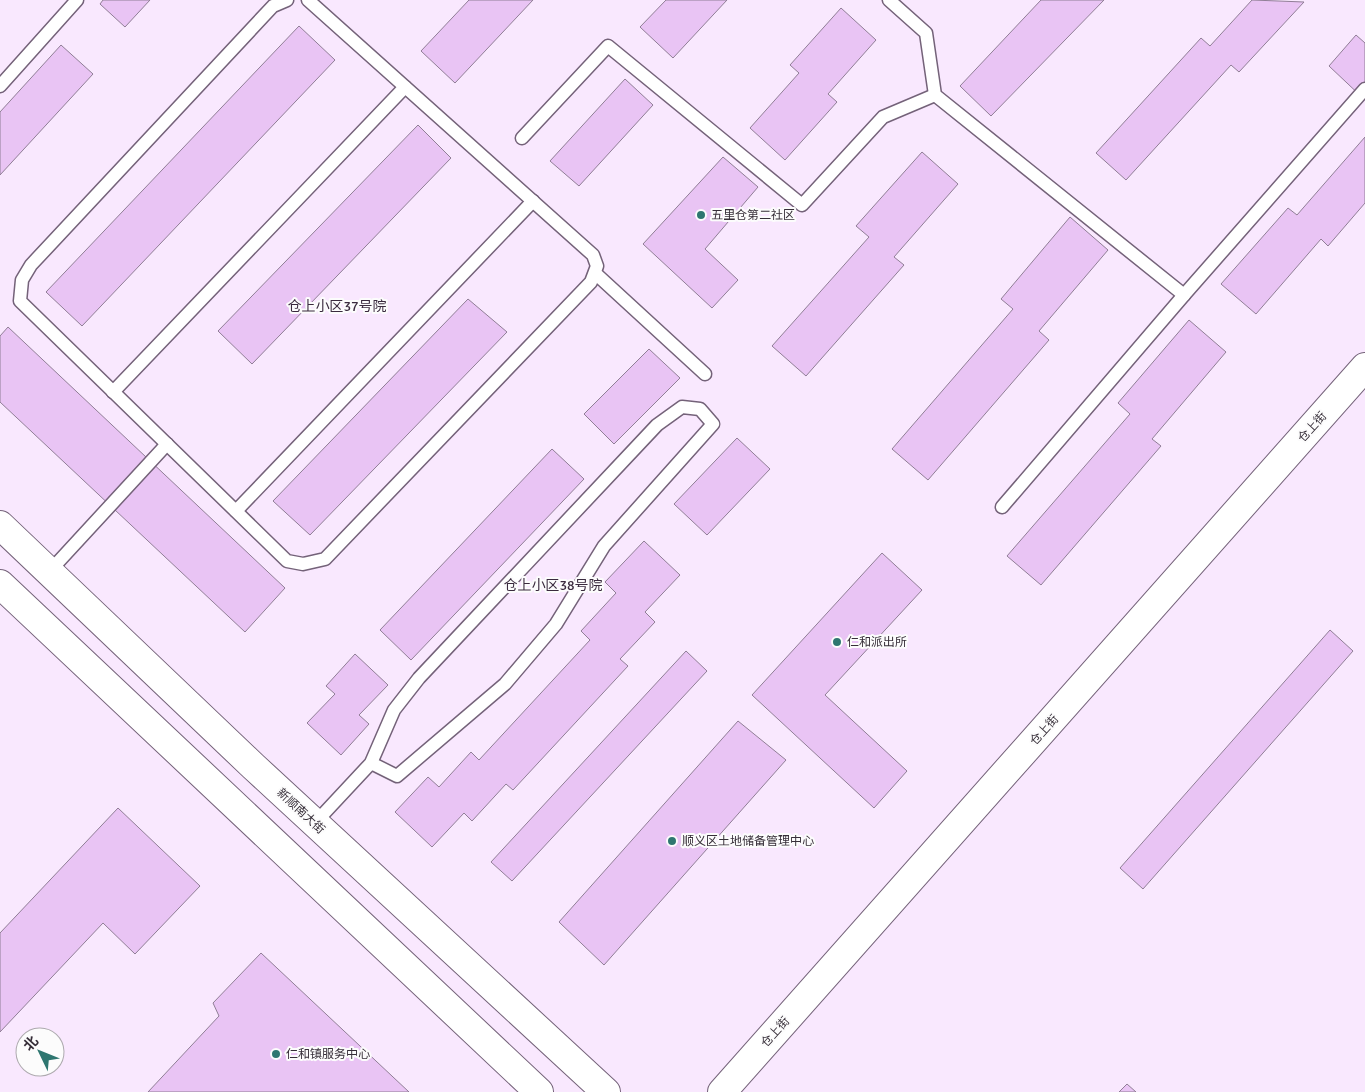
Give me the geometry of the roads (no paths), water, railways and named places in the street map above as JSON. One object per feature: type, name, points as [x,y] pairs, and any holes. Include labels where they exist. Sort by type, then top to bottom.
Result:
[{"type":"main road","name":"仓上街","points":[[722,1092],[1365,367]]},
{"type":"main road","name":"新顺南大街","points":[[0,525],[315,823],[606,1092]]},
{"type":"main road","points":[[0,584],[539,1092]]},
{"type":"lane","points":[[0,86],[77,0]]},
{"type":"lane","points":[[287,0],[273,6],[266,13],[38,258],[22,280],[20,301],[287,561],[303,564],[325,559],[591,282],[597,266],[593,255],[308,0]]},
{"type":"lane","points":[[889,0],[926,33],[935,95],[1184,296]]},
{"type":"lane","points":[[522,138],[608,46],[802,204],[883,117],[935,95]]},
{"type":"lane","points":[[114,392],[405,87]]},
{"type":"lane","points":[[1002,507],[1365,89]]},
{"type":"lane","points":[[236,511],[533,201]]},
{"type":"lane","points":[[595,273],[704,374]]},
{"type":"lane","points":[[315,823],[371,763],[394,710],[419,678],[657,425],[682,406],[700,410],[713,424],[604,546],[556,624],[506,684],[396,776],[371,763]]},
{"type":"lane","points":[[49,572],[167,444]]},
{"type":"place","name":"五里仓第二社区","points":[[701,215]]},
{"type":"place","name":"仁和派出所","points":[[837,642]]},
{"type":"place","name":"顺义区土地储备管理中心","points":[[672,841]]},
{"type":"place","name":"仁和镇服务中心","points":[[276,1054]]},
{"type":"district","name":"仓上小区37号院","points":[[337,306]]},
{"type":"district","name":"仓上小区38号院","points":[[553,585]]}]
